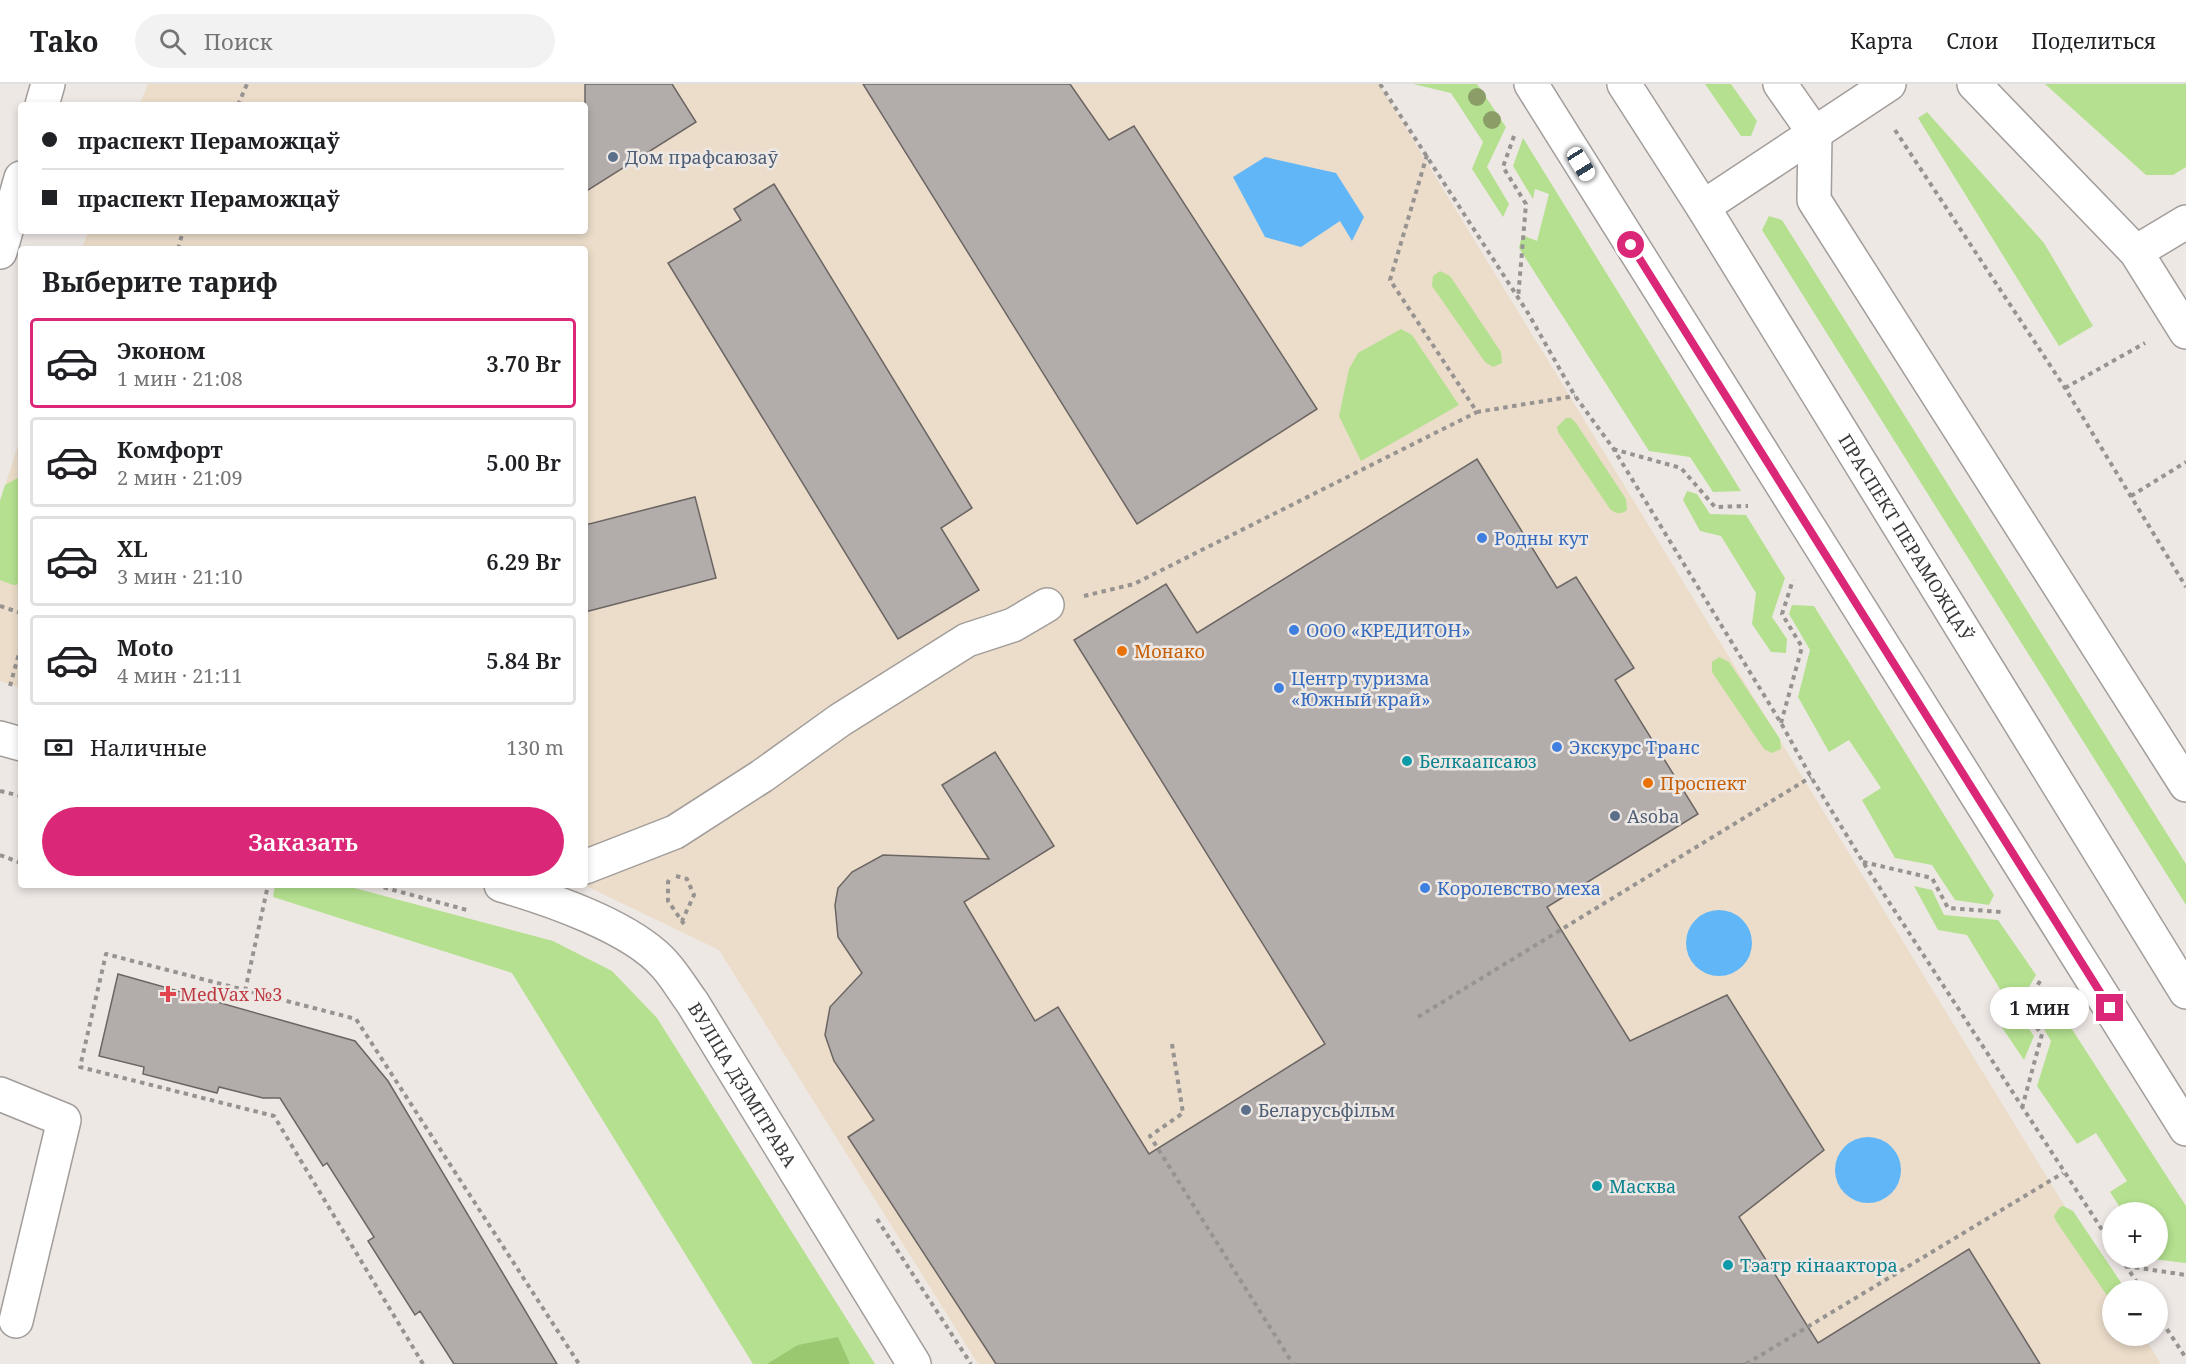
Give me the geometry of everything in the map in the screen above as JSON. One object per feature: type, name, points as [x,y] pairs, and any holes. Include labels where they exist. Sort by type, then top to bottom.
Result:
[{"type":"main road","points":[[43,102],[48,84]]},
{"type":"main road","points":[[1531,84],[2186,1129]]},
{"type":"main road","name":"ПРАСПЕКТ ПЕРАМОЖЦАЎ","points":[[1624,84],[2186,992]]},
{"type":"main road","points":[[1780,84],[1815,134],[1814,200],[2186,785]]},
{"type":"main road","points":[[1974,84],[2136,252],[2183,328]]},
{"type":"main road","points":[[1702,207],[1881,90]]},
{"type":"main road","points":[[0,252],[18,189]]},
{"type":"main road","points":[[2136,252],[2186,222]]},
{"type":"main road","points":[[588,866],[675,832],[762,776],[840,720],[967,640],[1012,625],[1047,605]]},
{"type":"main road","points":[[0,738],[18,743]]},
{"type":"main road","name":"ВУЛІЦА ДЗІМІТРАВА","points":[[520,888],[620,932],[642,945],[664,964],[692,1002],[914,1364]]},
{"type":"main road","points":[[0,1094],[64,1120],[16,1321]]},
{"type":"path","points":[[239,102],[247,84]]},
{"type":"path","points":[[1380,84],[1518,301],[1528,313],[1575,396],[1613,448],[1863,862],[2102,1230]]},
{"type":"path","points":[[1881,90],[2186,587]]},
{"type":"path","points":[[1517,127],[1503,167],[1526,204],[1518,301]]},
{"type":"path","points":[[1427,155],[1390,279],[1477,412]]},
{"type":"path","points":[[2065,388],[2183,328]]},
{"type":"path","points":[[1047,605],[1134,584],[1477,412],[1575,396]]},
{"type":"path","points":[[1613,448],[1681,468],[1715,507],[1739,507]]},
{"type":"path","points":[[2131,496],[2186,462]]},
{"type":"path","points":[[1781,723],[1802,646],[1782,614],[1790,590]]},
{"type":"path","points":[[0,606],[18,612]]},
{"type":"path","points":[[10,686],[18,657]]},
{"type":"path","points":[[1418,1017],[1811,777]]},
{"type":"path","points":[[0,791],[18,795]]},
{"type":"path","points":[[0,855],[18,862]]},
{"type":"path","points":[[1863,862],[1932,878],[1948,908],[2002,912]]},
{"type":"path","points":[[675,876],[687,879],[694,895],[682,921],[668,902],[668,882],[675,876]]},
{"type":"path","points":[[245,991],[267,888]]},
{"type":"path","points":[[386,888],[477,912]]},
{"type":"path","points":[[423,1364],[274,1116],[80,1067],[106,954],[356,1019],[579,1364]]},
{"type":"path","points":[[2022,1108],[2042,1034],[2025,1014],[2032,994],[2043,975]]},
{"type":"path","points":[[1172,1044],[1184,1113],[1150,1136],[1293,1364]]},
{"type":"path","points":[[1746,1364],[2063,1173]]},
{"type":"path","points":[[2139,1268],[2186,1275]]},
{"type":"path","points":[[2168,1331],[2186,1358]]},
{"type":"shaded area","points":[[148,84],[1379,84],[2110,1280],[2102,1280],[2102,1346],[2150,1346],[2161,1364],[978,1364],[719,950],[588,887],[588,246],[83,246],[87,234],[588,234],[588,102],[140,102]]},
{"type":"shaded area","points":[[18,445],[18,687],[0,681],[0,501]]},
{"type":"green space","points":[[1413,84],[1477,84],[1506,127],[1487,167],[1509,204],[1503,217],[1472,169],[1483,142],[1451,93]]},
{"type":"green space","points":[[1705,84],[1731,84],[1757,121],[1751,136],[1741,136]]},
{"type":"green space","points":[[2045,84],[2186,84],[2186,167],[2173,175],[2146,175]]},
{"type":"green space","points":[[1927,112],[2044,243],[2093,326],[2059,346],[1918,118]]},
{"type":"green space","points":[[1523,138],[1741,491],[1713,492],[1690,457],[1649,451],[1519,248],[1522,235],[1537,241],[1549,194],[1535,189],[1533,199],[1513,166]]},
{"type":"green space","points":[[1769,216],[1782,220],[2186,864],[2186,905],[1762,230]]},
{"type":"green space","points":[[1440,271],[1450,276],[1501,352],[1502,363],[1493,367],[1485,362],[1432,286],[1433,276]]},
{"type":"green space","points":[[1401,329],[1412,335],[1459,405],[1361,461],[1339,416],[1349,369],[1358,353]]},
{"type":"green space","points":[[1566,418],[1571,418],[1576,423],[1626,499],[1627,510],[1625,512],[1618,513],[1610,509],[1558,432],[1557,427]]},
{"type":"green space","points":[[18,478],[18,584],[13,585],[0,580],[0,501],[5,485]]},
{"type":"green space","points":[[1687,491],[1697,494],[1710,514],[1746,515],[1785,578],[1772,617],[1787,639],[1786,653],[1771,652],[1752,624],[1756,593],[1721,536],[1700,531],[1683,500]]},
{"type":"green space","points":[[1792,605],[1814,606],[1994,895],[1989,905],[1955,900],[1932,865],[1895,858],[1862,800],[1881,788],[1849,740],[1829,752],[1798,697],[1810,650],[1789,614]]},
{"type":"green space","points":[[1719,657],[1729,662],[1780,739],[1781,749],[1772,753],[1764,749],[1712,672],[1712,662]]},
{"type":"green space","points":[[1914,886],[1932,890],[1944,915],[1998,920],[2036,975],[2025,994],[2018,1014],[2034,1036],[2024,1060],[1999,1023],[2003,994],[1967,935],[1938,930]]},
{"type":"green space","points":[[274,888],[354,888],[553,941],[612,971],[657,1018],[875,1364],[753,1364],[512,973],[273,897]]},
{"type":"green space","points":[[2048,992],[2186,1206],[2186,1263],[2168,1261],[2168,1202],[2116,1202],[2110,1192],[2127,1181],[2096,1133],[2077,1144],[2037,1086],[2051,1041],[2034,1012],[2043,1004]]},
{"type":"green space","points":[[2063,1206],[2073,1211],[2102,1254],[2102,1268],[2111,1268],[2119,1280],[2102,1280],[2102,1288],[2056,1221],[2054,1216]]},
{"type":"green space","points":[[838,1337],[850,1364],[767,1364],[798,1345]]},
{"type":"water","points":[[1265,157],[1336,173],[1364,217],[1352,241],[1340,221],[1301,247],[1265,237],[1233,177]]},
{"type":"water","points":[[1719,910],[1731,913],[1742,920],[1749,931],[1752,943],[1749,955],[1742,966],[1731,973],[1719,976],[1707,973],[1696,966],[1689,955],[1686,943],[1689,931],[1696,920],[1707,913]]},
{"type":"water","points":[[1868,1137],[1880,1140],[1891,1147],[1898,1158],[1901,1170],[1898,1182],[1891,1193],[1880,1200],[1868,1203],[1856,1200],[1845,1193],[1838,1182],[1835,1170],[1838,1158],[1845,1147],[1856,1140]]},
{"type":"building","points":[[585,84],[672,84],[696,122],[588,190],[588,102],[585,102]]},
{"type":"building","points":[[863,84],[1070,84],[1109,140],[1134,126],[1317,409],[1137,524]]},
{"type":"building","points":[[774,184],[972,508],[941,528],[979,590],[898,639],[668,263],[741,220],[734,209]]},
{"type":"building","points":[[1477,459],[1557,588],[1576,577],[1634,668],[1615,680],[1698,814],[1547,907],[1630,1041],[1727,995],[1824,1150],[1739,1217],[1818,1343],[1969,1249],[2040,1364],[996,1364],[848,1137],[874,1120],[834,1061],[825,1035],[830,1007],[862,973],[838,937],[835,905],[838,888],[852,872],[883,855],[989,859],[942,785],[995,752],[1054,846],[964,902],[1035,1021],[1058,1007],[1149,1154],[1325,1044],[1074,640],[1166,584],[1197,633]]},
{"type":"building","points":[[695,497],[716,578],[588,611],[588,524]]},
{"type":"building","points":[[118,974],[355,1041],[388,1081],[557,1364],[454,1364],[420,1311],[415,1315],[368,1241],[374,1237],[327,1163],[323,1166],[280,1098],[263,1098],[219,1087],[217,1093],[143,1074],[144,1067],[99,1056]]},
{"type":"place","name":"Дом прафсаюзаў","points":[[613,157]]},
{"type":"place","name":"Родны кут","points":[[1482,538]]},
{"type":"place","name":"ООО «КРЕДИТОН»","points":[[1294,630]]},
{"type":"place","name":"Монако","points":[[1122,651]]},
{"type":"place","name":"Центр туризма «Южный край»","points":[[1279,688]]},
{"type":"place","name":"Экскурс Транс","points":[[1557,747]]},
{"type":"place","name":"Белкаапсаюз","points":[[1407,761]]},
{"type":"place","name":"Проспект","points":[[1648,783]]},
{"type":"place","name":"Asoba","points":[[1615,816]]},
{"type":"place","name":"Королевство меха","points":[[1425,888]]},
{"type":"place","name":"MedVax №3","points":[[168,994]]},
{"type":"place","name":"Беларусьфільм","points":[[1246,1110]]},
{"type":"place","name":"Масква","points":[[1597,1186]]},
{"type":"place","name":"Тэатр кінаактора","points":[[1728,1265]]},
{"type":"route","points":[[1631,245],[2110,1008]]}]
